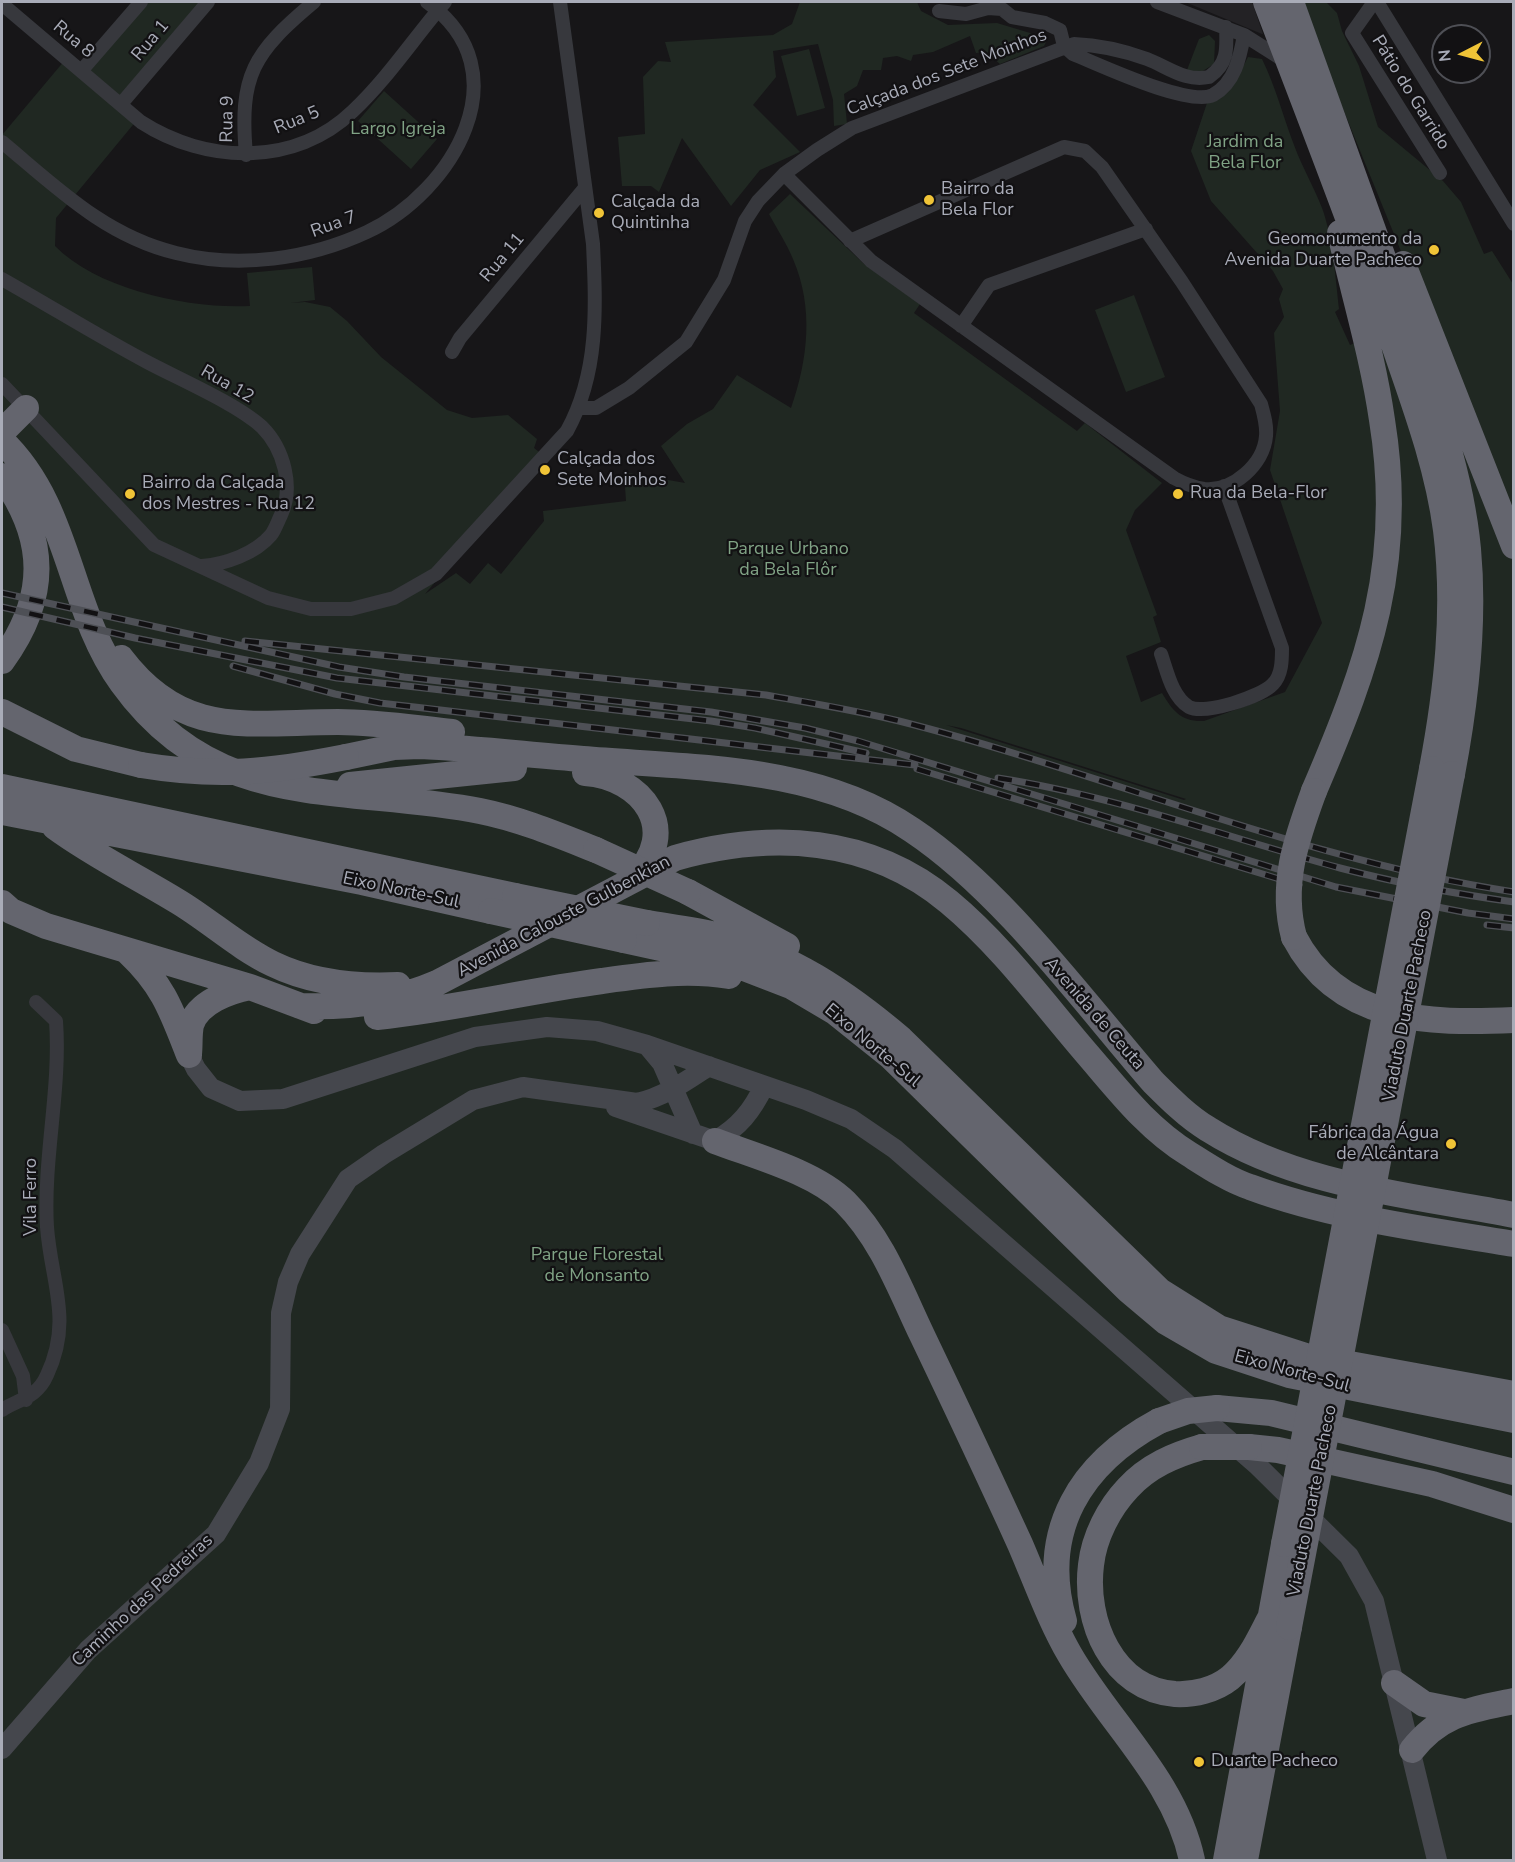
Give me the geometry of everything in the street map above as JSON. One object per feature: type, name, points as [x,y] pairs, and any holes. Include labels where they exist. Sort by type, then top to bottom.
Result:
[{"type":"highway","points":[[1266,2],[1289,63],[1332,149],[1379,206],[1514,546]]},
{"type":"highway","points":[[1291,2],[1332,149],[1377,389],[1387,462],[1389,525],[1384,581],[1366,661],[1314,791],[1288,873],[1288,911],[1294,937],[1304,956],[1325,981],[1342,994],[1363,1004],[1425,1018],[1458,1021],[1514,1020]]},
{"type":"highway","name":"Viaduto Duarte Pacheco","points":[[1226,1860],[1255,1711],[1278,1614],[1442,771],[1441,721],[1450,651],[1450,583],[1442,503],[1429,447],[1360,248],[1332,149]]},
{"type":"highway","points":[[2,432],[26,408]]},
{"type":"highway","points":[[2,441],[38,484],[109,663],[135,700],[153,720],[200,756],[230,771],[287,788],[480,811],[531,825],[596,850],[688,892],[785,945],[807,960],[837,1001]]},
{"type":"highway","points":[[2,476],[15,494],[29,523],[36,552],[35,600],[16,641],[2,661]]},
{"type":"highway","points":[[68,557],[115,648],[128,667],[152,691],[169,702],[204,718],[237,724],[337,722],[383,724],[555,745],[701,768]]},
{"type":"highway","points":[[2,712],[76,749],[141,765],[203,773],[248,773],[394,747],[420,746],[701,768]]},
{"type":"highway","points":[[346,757],[450,759],[514,768],[608,776],[627,784],[640,795],[652,816],[654,838],[648,860],[629,881]]},
{"type":"highway","points":[[287,788],[370,783],[514,768]]},
{"type":"highway","name":"Avenida de Ceuta","points":[[701,768],[764,775],[816,787],[864,804],[911,828],[950,858],[1006,913],[1153,1082],[1177,1106],[1208,1130],[1271,1161],[1321,1177],[1514,1215]]},
{"type":"highway","name":"Eixo Norte-Sul","points":[[2,787],[515,896],[730,939],[774,955],[837,1001],[901,1039],[1160,1291],[1219,1328],[1298,1354],[1514,1394]]},
{"type":"highway","name":"Eixo Norte-Sul","points":[[2,812],[362,882],[706,957],[749,969],[837,1001],[1128,1290],[1166,1322],[1215,1351],[1289,1375],[1514,1420]]},
{"type":"highway","points":[[47,822],[81,847],[177,901],[273,964],[329,982],[347,985],[437,983]]},
{"type":"highway","name":"Avenida de Ceuta","points":[[693,853],[765,842],[810,844],[843,849],[873,858],[926,885],[984,934],[1130,1105],[1160,1133],[1188,1154],[1247,1186],[1324,1210],[1514,1244]]},
{"type":"highway","name":"Avenida Calouste Gulbenkian","points":[[300,1006],[332,1007],[381,1002],[406,996],[437,983],[675,858],[693,853]]},
{"type":"highway","points":[[2,903],[11,910],[46,926],[250,987],[300,1006],[347,1018],[371,1018],[418,1012],[555,987],[676,972],[737,978],[837,1001]]},
{"type":"highway","points":[[984,934],[1006,913]]},
{"type":"highway","points":[[125,950],[151,973],[166,998],[189,1054]]},
{"type":"highway","points":[[189,1054],[192,1024],[206,1005],[231,991],[250,987]]},
{"type":"highway","points":[[1130,1105],[1153,1082]]},
{"type":"highway","points":[[704,1138],[776,1164],[829,1189],[845,1203],[881,1249],[978,1454],[1060,1638],[1161,1786],[1179,1822],[1192,1860]]},
{"type":"highway","points":[[1099,1698],[1074,1648],[1061,1609],[1058,1570],[1062,1529],[1068,1509],[1084,1480],[1112,1451],[1159,1421],[1188,1412],[1217,1408],[1271,1413],[1514,1472]]},
{"type":"highway","points":[[1278,1614],[1240,1668],[1229,1678],[1197,1693],[1164,1693],[1145,1688],[1116,1665],[1105,1646],[1089,1585],[1091,1563],[1104,1522],[1115,1503],[1138,1477],[1171,1458],[1202,1447],[1249,1447],[1278,1449],[1410,1478],[1482,1498],[1514,1510]]},
{"type":"highway","points":[[1488,1466],[1514,1478]]},
{"type":"highway","name":"Viaduto Duarte Pacheco","points":[[1262,1768],[1278,1614]]},
{"type":"highway","points":[[1394,1683],[1424,1704],[1464,1712]]},
{"type":"highway","points":[[1412,1750],[1427,1731],[1464,1712],[1514,1701]]},
{"type":"highway","points":[[1245,1860],[1262,1768]]},
{"type":"highway","points":[[1252,1860],[1262,1768]]},
{"type":"main road","points":[[189,1054],[196,1070],[211,1088],[240,1101],[283,1099],[475,1037],[546,1027],[597,1031],[710,1066],[806,1100],[851,1119],[895,1149],[1257,1465],[1348,1556],[1374,1601],[1437,1860]]},
{"type":"main road","points":[[647,1045],[662,1063],[672,1090],[704,1138]]},
{"type":"main road","points":[[581,1094],[637,1103],[652,1100],[710,1066]]},
{"type":"main road","points":[[581,1094],[704,1138],[733,1131],[752,1110],[764,1086]]},
{"type":"main road","name":"Caminho das Pedreiras","points":[[2,1749],[88,1650],[216,1534],[260,1464],[280,1409],[282,1313],[288,1282],[300,1254],[348,1179],[384,1154],[473,1100],[524,1087],[581,1094]]},
{"type":"street","points":[[82,70],[141,2]]},
{"type":"street","name":"Rua 1","points":[[121,104],[208,2]]},
{"type":"street","name":"Rua 9","points":[[246,155],[243,107],[248,81],[258,58],[314,2]]},
{"type":"street","points":[[2,384],[154,545],[268,598],[311,609],[351,609],[394,598],[436,573],[567,431],[579,408],[590,371],[594,325],[593,244],[560,2]]},
{"type":"street","points":[[1157,2],[1244,35],[1289,63]]},
{"type":"street","points":[[1375,2],[1514,224]]},
{"type":"street","name":"Pátio do Garrido","points":[[1375,2],[1352,33],[1440,173]]},
{"type":"street","name":"Rua 8","points":[[2,4],[121,104]]},
{"type":"street","name":"Rua 5","points":[[121,104],[141,122],[165,138],[193,148],[246,155],[291,147],[327,130],[352,112],[378,85],[437,4]]},
{"type":"street","name":"Rua 7","points":[[2,142],[55,188],[129,238],[176,253],[208,259],[247,260],[312,252],[370,231],[429,188],[459,146],[472,115],[475,87],[471,60],[454,25],[437,4]]},
{"type":"street","points":[[939,11],[966,14],[988,8],[1002,9],[1012,17],[1045,23],[1060,30],[1065,46],[1073,54],[1174,93],[1202,97],[1215,94],[1228,82],[1239,62],[1244,35]]},
{"type":"street","name":"Calçada dos Sete Moinhos","points":[[579,408],[596,408],[629,388],[686,342],[724,280],[745,221],[758,201],[784,174],[852,128],[1065,46],[1105,45],[1149,60],[1184,77],[1200,79],[1209,77],[1222,67],[1226,57],[1226,27]]},
{"type":"street","points":[[784,174],[850,241],[871,261],[1174,478],[1206,489],[1224,486],[1253,467],[1262,453],[1266,439],[1266,423],[1261,404],[1146,229],[1102,167],[1085,151],[1064,147],[850,241]]},
{"type":"street","name":"Rua 11","points":[[452,352],[460,338],[585,189]]},
{"type":"street","points":[[961,326],[989,285],[1146,229]]},
{"type":"street","name":"Rua 12","points":[[2,279],[223,402],[262,427],[280,453],[287,480],[285,507],[271,536],[245,554],[219,564],[200,567]]},
{"type":"street","points":[[1161,654],[1175,693],[1190,707],[1207,711],[1261,693],[1274,683],[1282,666],[1282,648],[1224,486]]},
{"type":"street","name":"Vila Ferro","points":[[2,1410],[26,1400],[47,1377],[55,1354],[62,1319],[47,1226],[52,1112],[58,1054],[56,1021],[36,1002]]},
{"type":"street","points":[[2,1330],[23,1376],[26,1400]]},
{"type":"shaded area","points":[[1185,2],[1252,2],[1263,34],[1262,34]]},
{"type":"green space","name":"Parque Florestal de Monsanto","points":[[141,2],[211,2],[123,107],[137,120],[56,218],[55,246],[73,261],[95,274],[146,294],[173,300],[226,306],[250,306],[247,273],[312,267],[315,300],[290,303],[305,302],[330,307],[347,321],[381,357],[447,410],[472,418],[508,415],[537,439],[534,448],[543,455],[425,594],[456,573],[470,584],[488,563],[501,574],[544,521],[543,511],[626,501],[624,472],[685,483],[661,446],[687,424],[713,409],[737,375],[791,408],[805,352],[804,296],[793,259],[769,214],[790,194],[864,264],[920,304],[914,313],[1077,431],[1085,423],[1162,483],[1135,510],[1126,530],[1157,615],[1153,617],[1161,642],[1126,656],[1141,702],[1162,693],[1178,714],[1189,720],[1204,721],[1285,692],[1322,623],[1270,470],[1280,411],[1274,333],[1284,317],[1279,299],[1283,289],[1273,271],[1211,201],[1191,151],[1207,103],[1244,65],[1248,57],[1262,59],[1297,153],[1322,208],[1335,272],[1339,309],[1335,312],[1350,345],[1427,315],[1334,87],[1303,2],[1326,2],[1337,13],[1342,31],[1359,66],[1378,127],[1443,181],[1461,202],[1484,254],[1492,251],[1513,284],[1513,1860],[2,1860],[2,135],[65,60],[82,73]],"holes":[[[946,725],[961,728],[1186,799]]]},
{"type":"green space","points":[[800,2],[917,2],[921,11],[948,25],[997,23],[1040,36],[1046,42],[1044,46],[1000,64],[986,52],[976,53],[970,36],[933,52],[913,55],[911,61],[897,56],[883,58],[881,70],[863,70],[857,86],[844,94],[847,124],[834,126],[833,100],[818,44],[773,51],[776,77],[753,105],[800,152],[760,170],[731,206],[682,138],[659,192],[651,186],[622,186],[618,137],[645,134],[643,77],[658,61],[671,62],[665,42],[773,35],[792,24]]},
{"type":"green space","points":[[1209,35],[1215,41],[1214,64],[1198,74],[1187,70],[1199,39]]},
{"type":"green space","points":[[809,49],[825,108],[797,116],[781,56]]},
{"type":"green space","name":"Largo Igreja","points":[[384,91],[437,139],[411,169],[358,121]]},
{"type":"green space","points":[[1134,295],[1165,377],[1126,392],[1095,310]]},
{"type":"railway","points":[[2,593],[339,667],[404,677],[711,712],[805,728],[858,741],[1336,887],[1468,913],[1514,919]]},
{"type":"railway","points":[[2,607],[135,638],[337,678],[711,721],[755,728],[866,753]]},
{"type":"railway","points":[[245,641],[766,695],[849,710],[976,742],[1281,838],[1357,859],[1435,878],[1514,892]]},
{"type":"railway","points":[[233,666],[335,694],[380,703],[915,765]]},
{"type":"railway","points":[[917,769],[1299,885]]},
{"type":"railway","points":[[998,778],[1128,806],[1361,873],[1427,888],[1514,902]]},
{"type":"railway","points":[[1487,925],[1514,928]]},
{"type":"place","name":"Bairro da Bela Flor","points":[[929,200]]},
{"type":"place","name":"Calçada da Quintinha","points":[[599,213]]},
{"type":"place","name":"Geomonumento da Avenida Duarte Pacheco","points":[[1434,250]]},
{"type":"place","name":"Calçada dos Sete Moinhos","points":[[545,470]]},
{"type":"place","name":"Bairro da Calçada dos Mestres - Rua 12","points":[[130,494]]},
{"type":"place","name":"Rua da Bela-Flor","points":[[1178,494]]},
{"type":"place","name":"Fábrica da Água de Alcântara","points":[[1451,1144]]},
{"type":"place","name":"Duarte Pacheco","points":[[1199,1762]]},
{"type":"park label","name":"Jardim da Bela Flor","points":[[1245,153]]},
{"type":"park label","name":"Parque Urbano da Bela Flôr","points":[[788,560]]}]
